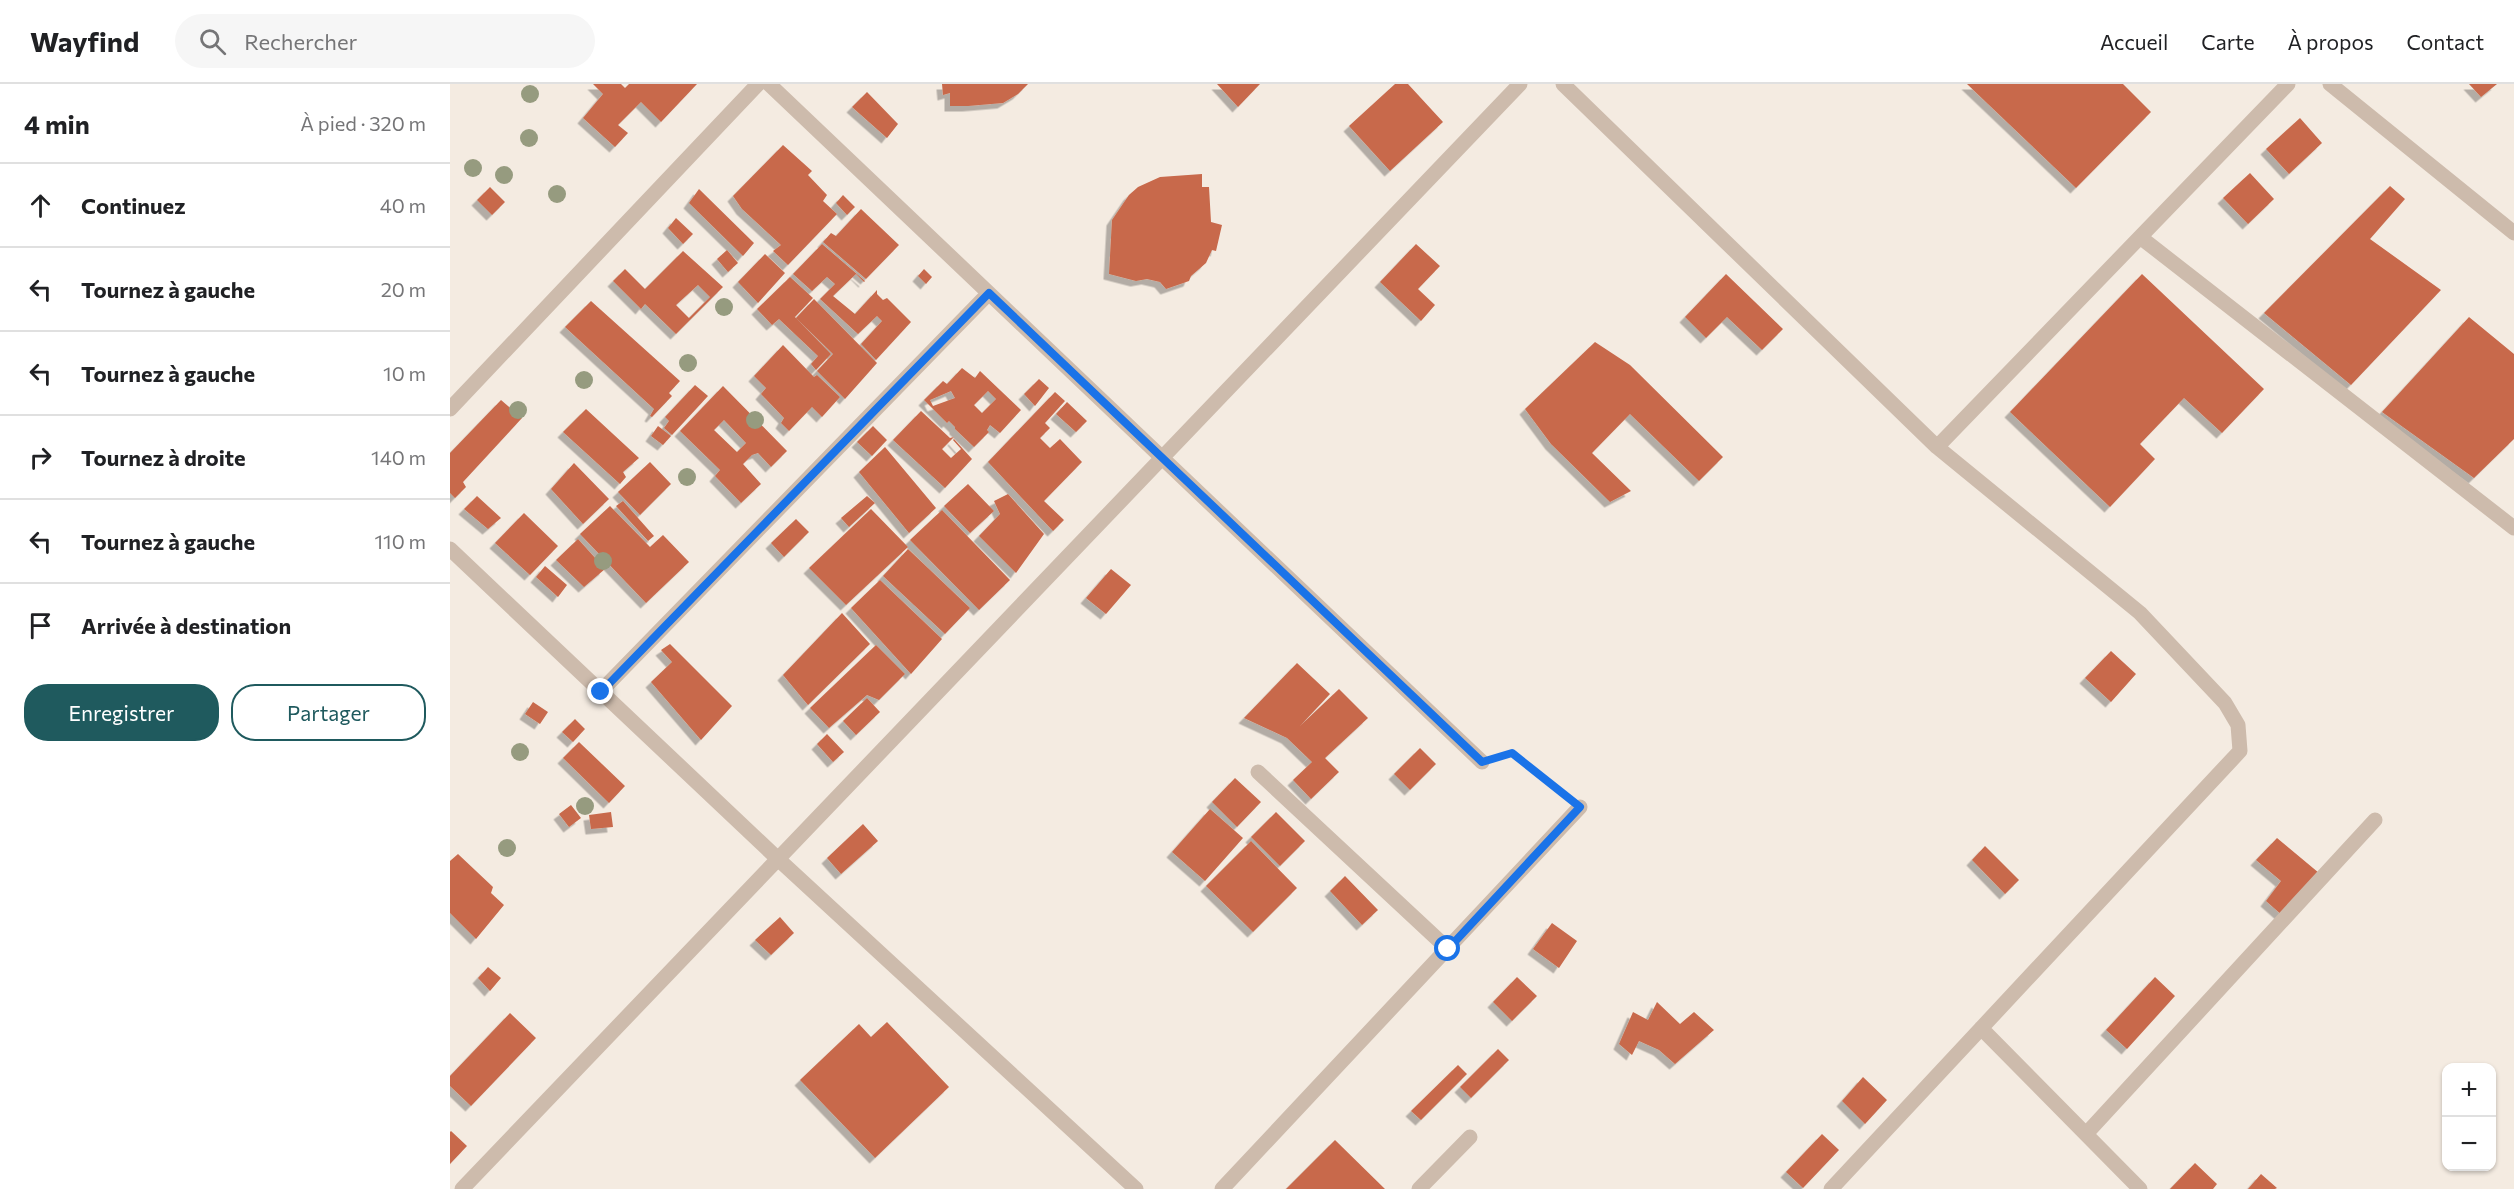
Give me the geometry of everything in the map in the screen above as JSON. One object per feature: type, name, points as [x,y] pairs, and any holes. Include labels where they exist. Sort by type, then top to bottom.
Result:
[{"type":"street","points":[[450,409],[758,84]]},
{"type":"street","points":[[769,84],[1482,762]]},
{"type":"street","points":[[462,1189],[1520,84]]},
{"type":"street","points":[[1563,84],[1937,447],[2140,613],[2225,703],[2238,725],[2240,751],[1831,1189]]},
{"type":"street","points":[[1937,447],[2288,84]]},
{"type":"street","points":[[2330,84],[2514,233]]},
{"type":"street","points":[[2140,237],[2514,528]]},
{"type":"street","points":[[601,692],[989,293]]},
{"type":"street","points":[[450,549],[778,859],[1136,1189]]},
{"type":"street","points":[[1258,772],[1448,949]]},
{"type":"street","points":[[1222,1189],[1580,807]]},
{"type":"street","points":[[2086,1134],[2375,820]]},
{"type":"street","points":[[1981,1028],[2140,1189]]},
{"type":"street","points":[[1419,1189],[1470,1137]]},
{"type":"path","points":[[1482,762],[1512,753],[1580,807]]},
{"type":"building","points":[[593,84],[621,84],[625,88],[629,84],[697,84],[661,122],[641,102],[618,125],[628,133],[615,147],[583,118],[603,94]]},
{"type":"building","points":[[942,84],[1028,84],[1018,94],[1003,103],[950,106],[950,93],[943,95]]},
{"type":"building","points":[[1217,84],[1260,84],[1238,107]]},
{"type":"building","points":[[1395,84],[1408,84],[1443,122],[1390,171],[1349,126]]},
{"type":"building","points":[[1967,84],[2123,84],[2151,112],[2076,188]]},
{"type":"building","points":[[2469,84],[2497,84],[2481,97]]},
{"type":"building","points":[[867,92],[898,124],[887,138],[852,107]]},
{"type":"building","points":[[2300,118],[2322,143],[2289,174],[2266,149]]},
{"type":"building","points":[[783,145],[812,171],[808,175],[827,195],[823,201],[837,214],[788,265],[773,251],[781,245],[742,209],[733,196]]},
{"type":"building","points":[[2250,173],[2274,199],[2248,224],[2223,198]]},
{"type":"building","points":[[1202,174],[1202,187],[1209,187],[1211,222],[1222,225],[1216,251],[1212,250],[1206,263],[1191,276],[1189,281],[1166,289],[1160,282],[1147,279],[1136,281],[1109,274],[1112,220],[1129,195],[1138,187],[1160,177]]},
{"type":"building","points":[[2390,186],[2405,199],[2370,239],[2441,290],[2351,385],[2264,313]]},
{"type":"building","points":[[490,187],[505,202],[492,215],[477,200]]},
{"type":"building","points":[[699,189],[754,243],[743,256],[689,203]]},
{"type":"building","points":[[843,195],[855,207],[847,215],[836,203]]},
{"type":"building","points":[[861,209],[899,245],[866,279],[823,242],[831,233],[836,236]]},
{"type":"building","points":[[676,218],[693,234],[683,244],[668,228]]},
{"type":"building","points":[[822,244],[865,281],[856,274],[833,296],[855,314],[877,290],[877,294],[883,300],[887,298],[911,322],[876,360],[861,344],[882,321],[877,316],[858,334],[820,299],[835,284],[827,277],[812,291],[793,274]]},
{"type":"building","points":[[1416,244],[1440,266],[1418,289],[1435,305],[1421,321],[1380,282]]},
{"type":"building","points":[[727,250],[738,263],[728,272],[717,259]]},
{"type":"building","points":[[683,251],[723,287],[676,334],[645,304],[641,309],[613,281],[625,269],[645,289]],"holes":[[[698,285],[710,297],[689,318],[676,305]]]},
{"type":"building","points":[[765,254],[785,273],[758,303],[738,282]]},
{"type":"building","points":[[924,269],[932,277],[926,284],[918,276]]},
{"type":"building","points":[[1726,274],[1783,329],[1762,350],[1727,317],[1706,338],[1685,317]]},
{"type":"building","points":[[2142,274],[2264,389],[2222,433],[2184,398],[2140,444],[2155,459],[2110,507],[2010,412]]},
{"type":"building","points":[[790,277],[813,298],[795,317],[793,315],[831,354],[816,370],[811,364],[818,356],[779,319],[772,325],[757,309]]},
{"type":"building","points":[[814,299],[877,363],[845,399],[817,371],[833,354],[796,318]]},
{"type":"building","points":[[591,301],[680,381],[669,393],[672,396],[652,417],[650,416],[654,409],[565,327]]},
{"type":"building","points":[[2469,317],[2514,354],[2514,439],[2474,478],[2382,412]]},
{"type":"building","points":[[1595,342],[1630,365],[1723,457],[1699,481],[1630,414],[1592,453],[1631,491],[1610,502],[1551,444],[1525,409]]},
{"type":"building","points":[[783,345],[814,377],[817,375],[840,397],[822,417],[812,407],[789,431],[781,423],[784,418],[761,394],[766,388],[754,376]]},
{"type":"building","points":[[962,368],[975,378],[980,371],[1021,410],[1000,433],[990,425],[987,430],[989,432],[974,447],[949,421],[947,423],[924,400],[943,381],[947,384]],"holes":[[[951,391],[955,398],[933,406],[930,400]],[[988,391],[996,399],[982,413],[974,405]]]},
{"type":"building","points":[[1039,379],[1049,388],[1035,406],[1024,394]]},
{"type":"building","points":[[695,385],[708,396],[672,435],[664,428],[669,421],[665,417]]},
{"type":"building","points":[[723,386],[787,451],[771,467],[758,453],[752,455],[743,464],[761,484],[741,503],[715,476],[720,470],[680,431]],"holes":[[[724,420],[746,443],[737,452],[714,430]]]},
{"type":"building","points":[[1055,392],[1065,401],[1045,423],[1050,428],[1040,438],[1050,448],[1060,439],[1082,462],[1044,501],[1064,520],[1053,531],[988,462]]},
{"type":"building","points":[[501,400],[522,418],[463,482],[466,487],[455,498],[450,493],[450,453]]},
{"type":"building","points":[[1067,402],[1087,421],[1076,432],[1056,414]]},
{"type":"building","points":[[586,409],[639,458],[623,472],[626,477],[620,484],[563,432]]},
{"type":"building","points":[[921,411],[950,438],[954,437],[942,449],[951,458],[961,449],[954,439],[972,459],[945,488],[893,440]]},
{"type":"building","points":[[658,426],[671,436],[663,445],[651,436]]},
{"type":"building","points":[[873,426],[887,440],[872,456],[857,442]]},
{"type":"building","points":[[885,447],[936,508],[909,533],[859,472]]},
{"type":"building","points":[[650,462],[671,484],[640,515],[618,492]]},
{"type":"building","points":[[574,463],[609,499],[583,524],[551,489]]},
{"type":"building","points":[[968,484],[994,511],[970,533],[944,506]]},
{"type":"building","points":[[1008,494],[1044,534],[1016,573],[979,536],[1000,514],[994,501]]},
{"type":"building","points":[[477,496],[501,518],[488,529],[464,509]]},
{"type":"building","points":[[867,496],[875,503],[849,527],[841,518]]},
{"type":"building","points":[[623,501],[654,536],[648,541],[616,506]]},
{"type":"building","points":[[610,506],[650,547],[663,535],[689,562],[646,603],[580,534]]},
{"type":"building","points":[[871,509],[908,547],[846,605],[809,568]]},
{"type":"building","points":[[942,510],[1010,580],[979,610],[910,540]]},
{"type":"building","points":[[524,513],[558,546],[530,575],[495,543]]},
{"type":"building","points":[[796,519],[809,532],[784,557],[771,543]]},
{"type":"building","points":[[578,539],[605,569],[584,587],[556,560]]},
{"type":"building","points":[[908,549],[970,608],[945,634],[883,576]]},
{"type":"building","points":[[545,566],[567,585],[558,597],[536,577]]},
{"type":"building","points":[[1111,569],[1131,585],[1106,614],[1086,598]]},
{"type":"building","points":[[880,580],[942,639],[911,674],[851,608]]},
{"type":"building","points":[[842,613],[870,644],[808,705],[783,675]]},
{"type":"building","points":[[670,644],[732,706],[701,740],[651,682],[672,662],[661,650]]},
{"type":"building","points":[[876,645],[905,674],[879,700],[867,695],[829,728],[810,708]]},
{"type":"building","points":[[2111,651],[2136,674],[2111,702],[2085,678]]},
{"type":"building","points":[[1297,663],[1330,694],[1300,726],[1339,689],[1368,718],[1325,758],[1339,772],[1311,799],[1293,780],[1312,762],[1287,738],[1244,718]]},
{"type":"building","points":[[867,698],[880,712],[856,735],[843,721]]},
{"type":"building","points":[[533,702],[548,712],[540,724],[525,714]]},
{"type":"building","points":[[575,719],[585,729],[573,742],[562,732]]},
{"type":"building","points":[[827,734],[844,752],[833,762],[817,744]]},
{"type":"building","points":[[579,742],[625,786],[609,803],[563,758]]},
{"type":"building","points":[[1420,748],[1436,764],[1410,790],[1394,774]]},
{"type":"building","points":[[1235,778],[1261,802],[1237,827],[1212,802]]},
{"type":"building","points":[[571,805],[581,818],[569,827],[559,814]]},
{"type":"building","points":[[1210,809],[1243,838],[1205,881],[1172,852]]},
{"type":"building","points":[[611,812],[613,827],[591,829],[589,815]]},
{"type":"building","points":[[1276,812],[1305,841],[1280,866],[1251,837]]},
{"type":"building","points":[[863,824],[878,841],[841,874],[827,858]]},
{"type":"building","points":[[2277,838],[2319,873],[2283,916],[2266,901],[2281,881],[2256,860]]},
{"type":"building","points":[[1251,841],[1297,888],[1253,932],[1206,886]]},
{"type":"building","points":[[1985,846],[2019,880],[2005,894],[1972,860]]},
{"type":"building","points":[[458,854],[493,887],[491,893],[504,905],[476,939],[450,913],[450,861]]},
{"type":"building","points":[[1345,876],[1378,910],[1362,925],[1330,891]]},
{"type":"building","points":[[780,917],[794,933],[771,955],[755,940]]},
{"type":"building","points":[[1552,923],[1577,941],[1559,968],[1533,949]]},
{"type":"building","points":[[488,967],[501,978],[490,991],[478,978]]},
{"type":"building","points":[[1517,977],[1537,996],[1512,1021],[1493,1002]]},
{"type":"building","points":[[2155,977],[2175,996],[2127,1049],[2106,1030]]},
{"type":"building","points":[[1657,1002],[1680,1024],[1694,1012],[1714,1030],[1675,1064],[1659,1050],[1639,1041],[1632,1055],[1619,1044],[1633,1012],[1648,1020]]},
{"type":"building","points":[[510,1013],[536,1038],[471,1106],[450,1086],[450,1076]]},
{"type":"building","points":[[887,1022],[949,1087],[875,1158],[800,1080],[859,1024],[871,1037]]},
{"type":"building","points":[[1498,1049],[1509,1060],[1471,1098],[1460,1087]]},
{"type":"building","points":[[1458,1065],[1467,1074],[1421,1120],[1411,1111]]},
{"type":"building","points":[[1863,1077],[1887,1100],[1865,1124],[1842,1101]]},
{"type":"building","points":[[450,1132],[467,1146],[450,1164]]},
{"type":"building","points":[[1822,1134],[1839,1150],[1803,1188],[1786,1172]]},
{"type":"building","points":[[1335,1140],[1385,1189],[1286,1189]]},
{"type":"building","points":[[2195,1163],[2217,1184],[2213,1189],[2170,1189]]},
{"type":"building","points":[[2261,1174],[2277,1188],[2248,1189]]},
{"type":"route","points":[[601,692],[989,293],[1482,762],[1512,753],[1580,807],[1448,949]]}]
